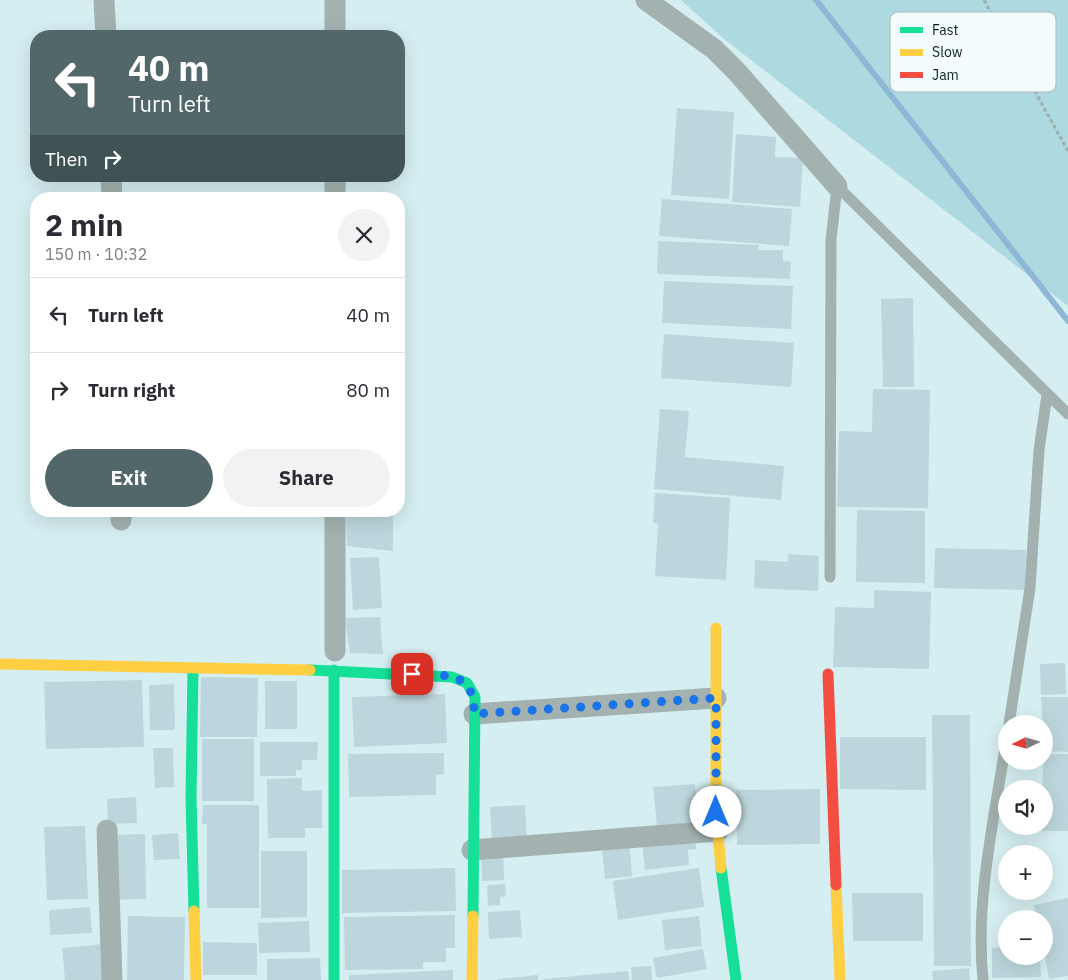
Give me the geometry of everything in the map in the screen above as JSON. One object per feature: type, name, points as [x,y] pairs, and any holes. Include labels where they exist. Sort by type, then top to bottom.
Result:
[{"type":"street","points":[[104,0],[106,30]]},
{"type":"street","points":[[335,0],[335,30]]},
{"type":"street","points":[[646,0],[714,49],[837,186]]},
{"type":"street","points":[[334,980],[335,517]]},
{"type":"street","points":[[716,628],[718,831],[720,864],[736,980]]},
{"type":"street","points":[[0,664],[193,668],[335,660],[452,677],[467,684],[475,697],[472,980]]},
{"type":"street","points":[[193,668],[191,798],[196,980]]},
{"type":"street","points":[[828,674],[840,980]]},
{"type":"street","points":[[474,714],[716,698]]},
{"type":"street","points":[[107,830],[112,980]]},
{"type":"street","points":[[472,850],[718,831]]},
{"type":"lane","points":[[837,186],[1068,414]]},
{"type":"lane","points":[[830,577],[831,240],[837,186]]},
{"type":"lane","points":[[1010,715],[1030,588],[1039,450],[1047,394]]},
{"type":"lane","points":[[984,980],[982,924],[984,885],[1002,770]]},
{"type":"path","points":[[984,0],[991,12]]},
{"type":"path","points":[[1035,92],[1068,151]]},
{"type":"shaded area","points":[[681,0],[1068,0],[1068,306],[724,39]]},
{"type":"building","points":[[677,108],[734,112],[729,199],[671,195]]},
{"type":"building","points":[[736,134],[776,137],[775,157],[803,158],[800,207],[732,202]]},
{"type":"building","points":[[662,199],[792,209],[789,246],[659,236]]},
{"type":"building","points":[[658,241],[759,245],[758,250],[783,250],[783,261],[791,262],[790,279],[657,274]]},
{"type":"building","points":[[664,281],[793,286],[791,329],[662,323]]},
{"type":"building","points":[[913,298],[914,387],[883,387],[881,299]]},
{"type":"building","points":[[664,334],[794,343],[791,387],[661,378]]},
{"type":"building","points":[[873,389],[930,390],[928,508],[837,507],[839,431],[872,432]]},
{"type":"building","points":[[660,409],[689,411],[685,457],[784,466],[781,500],[654,489]]},
{"type":"building","points":[[655,493],[730,498],[726,580],[655,576],[658,524],[653,523]]},
{"type":"building","points":[[857,510],[925,511],[925,583],[856,582]]},
{"type":"building","points":[[346,517],[393,517],[393,551],[347,546]]},
{"type":"building","points":[[935,548],[1026,550],[1025,590],[934,588]]},
{"type":"building","points":[[788,554],[819,556],[818,591],[754,588],[755,560],[788,562]]},
{"type":"building","points":[[379,557],[382,608],[353,610],[350,558]]},
{"type":"building","points":[[874,590],[931,592],[929,669],[833,667],[835,607],[874,608]]},
{"type":"building","points":[[380,617],[383,654],[350,653],[345,618]]},
{"type":"building","points":[[1065,663],[1066,694],[1041,695],[1040,664]]},
{"type":"building","points":[[201,677],[258,678],[257,737],[200,737]]},
{"type":"building","points":[[142,680],[144,747],[46,749],[44,682]]},
{"type":"building","points":[[265,681],[297,681],[297,729],[265,729]]},
{"type":"building","points":[[174,684],[175,730],[150,730],[149,685]]},
{"type":"building","points":[[445,694],[447,743],[354,747],[352,697]]},
{"type":"building","points":[[1041,697],[1068,697],[1068,752],[1053,751],[1053,715],[1042,715]]},
{"type":"building","points":[[932,715],[970,715],[971,966],[934,966]]},
{"type":"building","points":[[840,737],[926,737],[926,790],[840,789]]},
{"type":"building","points":[[202,739],[254,739],[254,801],[202,801]]},
{"type":"building","points":[[260,742],[318,742],[317,760],[302,760],[302,770],[296,770],[296,776],[260,776]]},
{"type":"building","points":[[153,748],[173,748],[174,787],[155,788]]},
{"type":"building","points":[[444,753],[444,774],[436,775],[436,795],[349,797],[348,754]]},
{"type":"building","points":[[1053,754],[1068,754],[1068,831],[1053,831],[1053,780],[1043,780],[1043,770],[1053,770]]},
{"type":"building","points":[[302,778],[302,791],[322,790],[322,828],[305,828],[305,838],[268,838],[267,779]]},
{"type":"building","points":[[695,784],[698,822],[657,826],[653,787]]},
{"type":"building","points":[[820,789],[820,844],[737,845],[736,790]]},
{"type":"building","points":[[136,797],[137,823],[108,824],[107,799]]},
{"type":"building","points":[[203,805],[259,805],[259,908],[207,908],[207,824],[202,824]]},
{"type":"building","points":[[525,805],[527,841],[492,843],[490,807]]},
{"type":"building","points":[[85,826],[88,899],[47,900],[44,827]]},
{"type":"building","points":[[178,833],[180,859],[154,860],[152,835]]},
{"type":"building","points":[[145,834],[146,899],[116,900],[114,835]]},
{"type":"building","points":[[695,838],[696,849],[688,850],[689,865],[645,870],[642,843]]},
{"type":"building","points":[[630,848],[632,876],[605,879],[602,850]]},
{"type":"building","points":[[503,850],[504,880],[482,881],[481,851]]},
{"type":"building","points":[[261,851],[307,851],[307,917],[261,918]]},
{"type":"building","points":[[455,868],[456,911],[342,913],[342,870]]},
{"type":"building","points":[[699,868],[704,907],[618,920],[613,881]]},
{"type":"building","points":[[505,884],[506,896],[500,897],[500,905],[488,906],[487,885]]},
{"type":"building","points":[[852,893],[923,893],[923,941],[853,941]]},
{"type":"building","points":[[1068,898],[1068,976],[1049,979],[1046,965],[1053,965],[1053,910],[1035,910],[1034,905]]},
{"type":"building","points":[[90,907],[92,933],[50,935],[49,910]]},
{"type":"building","points":[[520,910],[522,937],[489,939],[488,912]]},
{"type":"building","points":[[455,915],[455,948],[446,948],[446,962],[423,962],[423,969],[345,970],[344,917]]},
{"type":"building","points":[[128,916],[185,917],[184,980],[127,980]]},
{"type":"building","points":[[699,916],[702,946],[665,950],[662,920]]},
{"type":"building","points":[[309,921],[310,952],[259,953],[258,923]]},
{"type":"building","points":[[203,942],[257,943],[257,975],[203,975]]},
{"type":"building","points":[[103,944],[106,980],[65,980],[62,948]]},
{"type":"building","points":[[992,948],[998,948],[998,965],[1040,965],[1041,977],[992,978]]},
{"type":"building","points":[[703,949],[707,969],[657,978],[653,958]]},
{"type":"building","points":[[320,958],[321,980],[267,980],[267,959]]},
{"type":"building","points":[[651,966],[652,980],[632,980],[631,967]]},
{"type":"building","points":[[969,968],[970,980],[933,980],[932,971]]},
{"type":"building","points":[[453,970],[453,980],[349,980],[349,975]]},
{"type":"building","points":[[628,971],[629,980],[543,979]]},
{"type":"building","points":[[538,975],[538,980],[498,980],[498,979]]},
{"type":"waterway","points":[[816,0],[1068,321]]},
{"type":"traffic: fast","points":[[193,668],[191,798],[194,911]]},
{"type":"traffic: fast","points":[[310,670],[452,677],[467,683],[475,697],[473,916]]},
{"type":"traffic: fast","points":[[334,670],[334,980]]},
{"type":"traffic: fast","points":[[721,868],[736,980]]},
{"type":"traffic: slow","points":[[716,628],[716,812],[721,868]]},
{"type":"traffic: slow","points":[[0,664],[310,670]]},
{"type":"traffic: slow","points":[[836,885],[840,980]]},
{"type":"traffic: slow","points":[[194,911],[196,980]]},
{"type":"traffic: slow","points":[[472,980],[473,916]]},
{"type":"traffic: jam","points":[[828,674],[836,885]]},
{"type":"route","points":[[412,674],[452,677],[467,684],[475,697],[474,714],[716,698],[716,812]]}]
